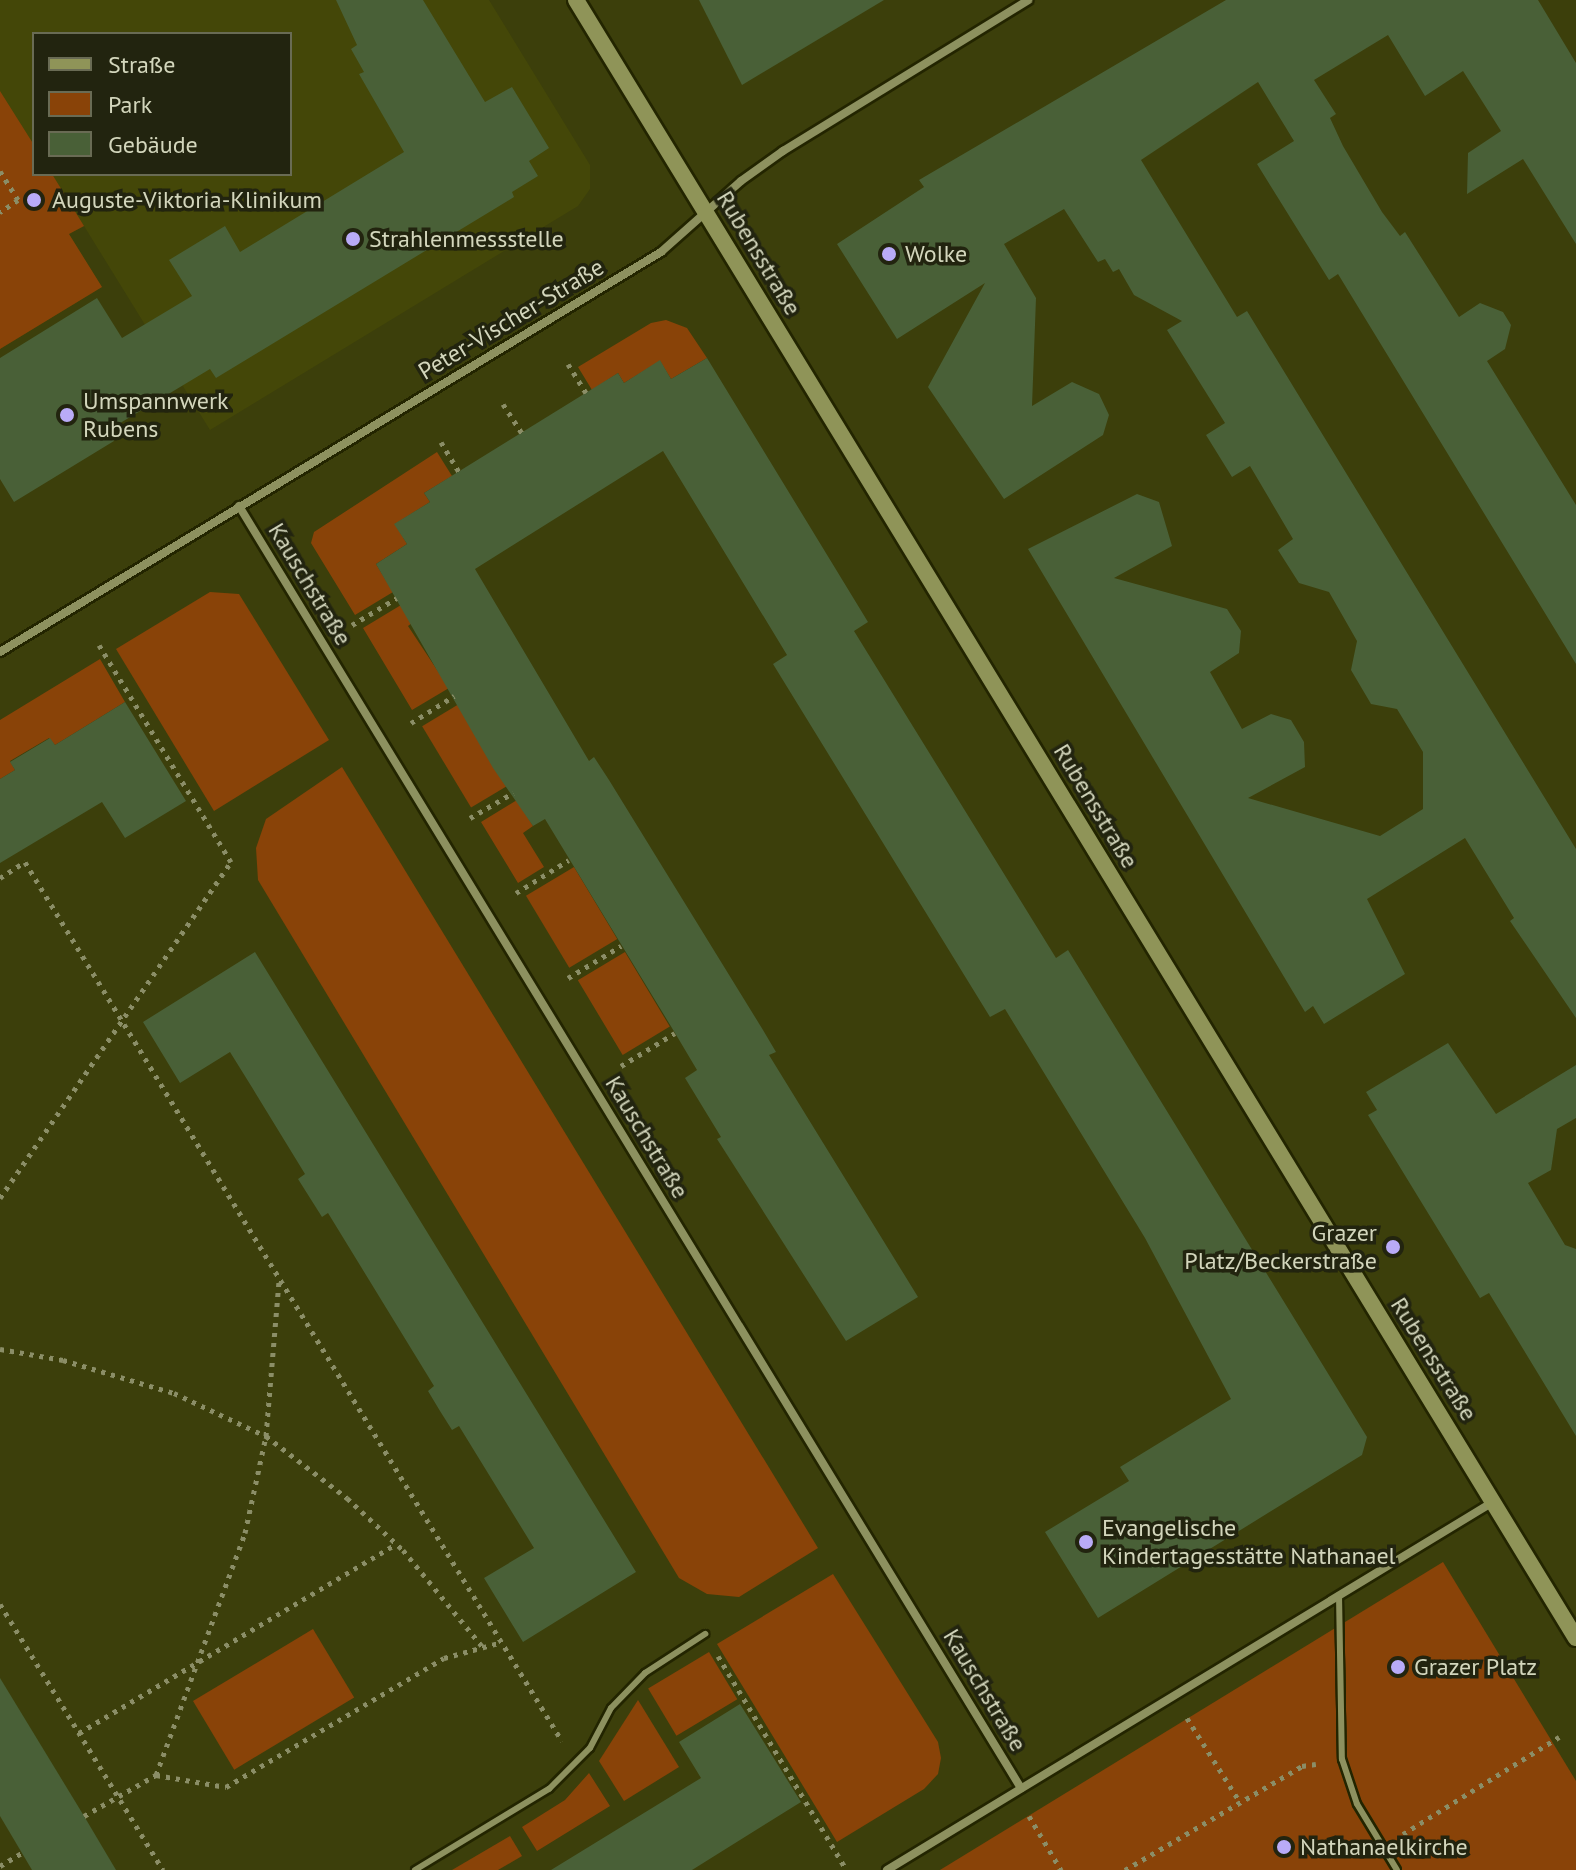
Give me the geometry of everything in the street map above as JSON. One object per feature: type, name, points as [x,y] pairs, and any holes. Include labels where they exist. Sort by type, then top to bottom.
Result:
[{"type":"street","name":"Rubensstraße","points":[[576,0],[1576,1638]]},
{"type":"street","name":"Peter-Vischer-Straße","points":[[0,652],[661,252],[705,212],[783,151],[1028,0]]},
{"type":"street","name":"Kauschstraße","points":[[239,506],[1018,1790]]},
{"type":"street","points":[[887,1870],[1493,1502]]},
{"type":"lane","points":[[1339,1595],[1342,1759],[1357,1804],[1397,1870]]},
{"type":"lane","points":[[415,1870],[549,1789],[590,1748],[611,1708],[645,1673],[705,1634]]},
{"type":"path","points":[[0,171],[18,200],[0,212]]},
{"type":"path","points":[[568,364],[586,393]]},
{"type":"path","points":[[503,404],[522,433]]},
{"type":"path","points":[[441,442],[459,472]]},
{"type":"path","points":[[352,625],[397,598]]},
{"type":"path","points":[[0,1198],[120,1019],[231,862],[99,645]]},
{"type":"path","points":[[411,723],[454,696]]},
{"type":"path","points":[[470,818],[513,793]]},
{"type":"path","points":[[516,893],[569,860]]},
{"type":"path","points":[[0,878],[25,862],[499,1643],[575,1762]]},
{"type":"path","points":[[568,978],[621,946]]},
{"type":"path","points":[[621,1066],[675,1033]]},
{"type":"path","points":[[156,1775],[193,1665],[245,1533],[266,1436],[279,1279]]},
{"type":"path","points":[[0,1349],[63,1360],[174,1393],[266,1436],[347,1498],[396,1544],[485,1650]]},
{"type":"path","points":[[79,1733],[396,1544]]},
{"type":"path","points":[[0,1604],[163,1870]]},
{"type":"path","points":[[705,1634],[845,1867]]},
{"type":"path","points":[[84,1816],[156,1775],[226,1787],[444,1658],[485,1650],[499,1643]]},
{"type":"path","points":[[1173,1696],[1240,1802]]},
{"type":"path","points":[[1381,1847],[1559,1737]]},
{"type":"path","points":[[1125,1870],[1302,1766],[1342,1759]]},
{"type":"path","points":[[1018,1790],[1061,1870]]},
{"type":"path","points":[[0,1866],[22,1853]]},
{"type":"shaded area","points":[[0,0],[489,0],[590,165],[590,189],[578,206],[210,430],[84,226],[69,234],[102,287],[0,349]]},
{"type":"green space","name":"Auguste-Viktoria-Klinikum","points":[[0,91],[32,142],[32,176],[53,176],[84,226],[69,234],[102,287],[0,349]]},
{"type":"green space","points":[[666,320],[687,328],[707,358],[671,379],[660,361],[624,383],[618,373],[592,390],[578,367],[651,323]]},
{"type":"green space","points":[[437,452],[452,476],[424,493],[430,502],[395,524],[407,544],[376,564],[393,592],[355,615],[311,543],[314,532]]},
{"type":"green space","points":[[210,592],[239,594],[329,740],[214,811],[116,649]]},
{"type":"green space","points":[[401,605],[412,623],[408,626],[449,688],[412,710],[363,628]]},
{"type":"green space","points":[[100,659],[125,702],[55,745],[49,738],[10,761],[15,770],[0,779],[0,720]]},
{"type":"green space","points":[[459,704],[508,785],[471,808],[422,726]]},
{"type":"green space","points":[[342,767],[818,1548],[739,1597],[707,1594],[679,1578],[258,880],[256,848],[266,819]]},
{"type":"green space","points":[[517,800],[533,826],[523,833],[544,867],[518,883],[481,822]]},
{"type":"green space","points":[[574,867],[617,939],[569,968],[526,896]]},
{"type":"green space","points":[[625,952],[670,1027],[623,1055],[578,980]]},
{"type":"green space","name":"Grazer Platz","points":[[1443,1562],[1576,1781],[1576,1870],[940,1870]]},
{"type":"green space","points":[[833,1574],[938,1742],[941,1758],[938,1774],[924,1789],[837,1842],[717,1644]]},
{"type":"green space","points":[[313,1629],[354,1698],[234,1770],[193,1701]]},
{"type":"green space","points":[[709,1652],[737,1699],[676,1736],[648,1689]]},
{"type":"green space","points":[[638,1700],[679,1767],[624,1801],[599,1761]]},
{"type":"green space","points":[[589,1773],[610,1806],[537,1851],[522,1827],[565,1800]]},
{"type":"green space","points":[[510,1836],[522,1856],[498,1870],[452,1870]]},
{"type":"building","points":[[336,0],[423,0],[485,102],[512,87],[549,148],[529,161],[538,176],[512,192],[514,197],[216,378],[210,369],[107,431],[114,441],[14,502],[0,479],[0,358],[97,298],[122,338],[192,296],[169,260],[225,226],[240,252],[404,152],[359,74],[364,72],[351,49],[357,45]]},
{"type":"building","points":[[699,0],[884,0],[742,85]]},
{"type":"building","points":[[1226,0],[1538,0],[1576,63],[1576,244],[1523,159],[1467,194],[1468,153],[1501,131],[1463,71],[1425,96],[1388,35],[1314,80],[1336,114],[1330,118],[1343,146],[1382,212],[1400,236],[1405,232],[1459,317],[1480,303],[1503,312],[1511,325],[1505,349],[1487,361],[1576,505],[1576,664],[1338,274],[1329,280],[1257,164],[1294,141],[1258,82],[1141,160],[1237,317],[1247,311],[1576,849],[1576,1018],[1510,921],[1514,918],[1465,838],[1367,899],[1405,974],[1324,1024],[1313,1006],[1305,1012],[1028,549],[1137,494],[1159,502],[1172,546],[1114,578],[1227,609],[1241,631],[1239,653],[1210,672],[1242,729],[1271,714],[1291,720],[1304,742],[1305,767],[1248,798],[1380,836],[1423,809],[1423,752],[1397,709],[1371,704],[1351,670],[1357,641],[1329,592],[1299,583],[1278,550],[1293,539],[1250,466],[1232,477],[1206,435],[1225,423],[1167,330],[1182,321],[1134,295],[1119,269],[1113,272],[1105,259],[1098,262],[1064,209],[1004,244],[1036,298],[1032,406],[1072,382],[1099,394],[1109,415],[1103,435],[1004,499],[928,387],[985,283],[897,339],[837,244],[924,187],[919,180]]},
{"type":"building","points":[[707,358],[868,622],[854,631],[1056,958],[1068,950],[1367,1437],[1362,1455],[1098,1618],[1045,1532],[1129,1481],[1120,1467],[1231,1399],[1145,1238],[1005,1009],[990,1017],[773,664],[787,655],[663,451],[475,569],[589,761],[594,757],[609,780],[763,1030],[776,1052],[769,1055],[918,1297],[846,1341],[717,1139],[721,1137],[685,1078],[697,1070],[675,1033],[545,819],[533,826],[493,768],[376,564],[407,544],[394,524],[430,502],[424,493],[618,373],[624,383],[660,360],[671,379]]},
{"type":"building","points":[[125,702],[186,801],[125,838],[102,802],[0,863],[0,779],[15,770],[10,762],[50,738],[55,745]]},
{"type":"building","points":[[255,952],[636,1572],[523,1642],[484,1578],[534,1548],[459,1426],[452,1430],[440,1411],[428,1391],[434,1386],[328,1213],[322,1217],[298,1179],[305,1174],[253,1089],[230,1052],[180,1083],[143,1022]]},
{"type":"building","points":[[1448,1043],[1496,1114],[1576,1065],[1576,1118],[1557,1129],[1551,1170],[1528,1183],[1565,1245],[1576,1249],[1576,1436],[1489,1293],[1480,1298],[1368,1115],[1377,1110],[1366,1092]]},
{"type":"building","points":[[0,1678],[116,1870],[32,1870],[0,1816]]},
{"type":"building","points":[[740,1704],[801,1802],[692,1870],[551,1870],[701,1778],[679,1742]]},
{"type":"place","name":"Auguste-Viktoria-Klinikum","points":[[34,200]]},
{"type":"place","name":"Strahlenmessstelle","points":[[353,239]]},
{"type":"place","name":"Wolke","points":[[889,254]]},
{"type":"place","name":"Umspannwerk Rubens","points":[[67,415]]},
{"type":"place","name":"Grazer Platz/Beckerstraße","points":[[1393,1247]]},
{"type":"place","name":"Evangelische Kindertagesstätte Nathanael","points":[[1086,1542]]},
{"type":"place","name":"Grazer Platz","points":[[1398,1667]]},
{"type":"place","name":"Nathanaelkirche","points":[[1284,1847]]}]
